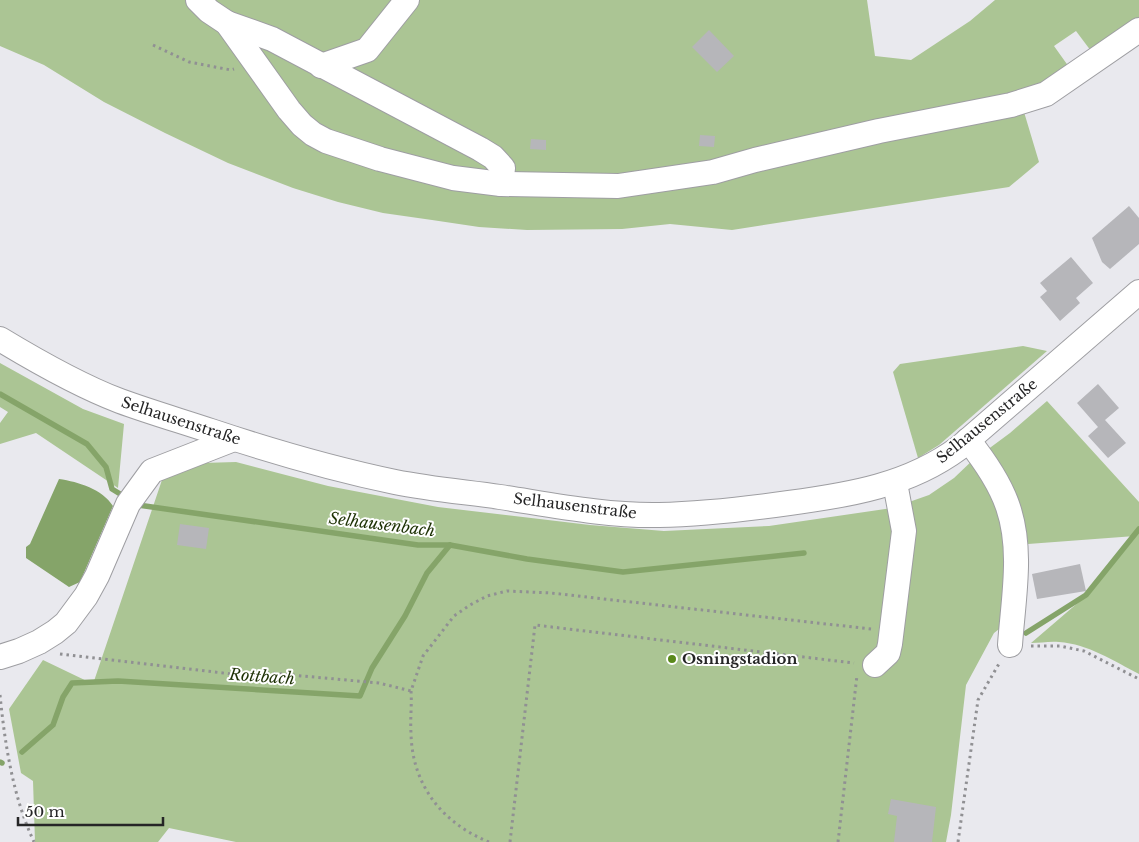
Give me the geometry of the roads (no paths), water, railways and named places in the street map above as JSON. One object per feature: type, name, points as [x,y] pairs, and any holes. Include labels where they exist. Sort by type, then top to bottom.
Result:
[{"type":"street","points":[[198,0],[208,11],[227,23],[272,39],[480,149],[493,157],[503,168],[501,184]]},
{"type":"street","points":[[321,66],[367,50],[407,0]]},
{"type":"street","points":[[227,23],[289,110],[302,125],[326,141],[380,159],[453,178],[501,184],[618,186],[703,173],[879,131],[1011,105],[1046,94],[1139,30]]},
{"type":"street","name":"Selhausenstraße","points":[[0,339],[34,360],[119,400],[234,439],[330,467],[397,482],[606,513],[658,515],[757,507],[858,492],[895,483],[920,472],[942,461],[968,440],[1139,292]]},
{"type":"street","points":[[0,657],[40,642],[66,623],[86,596],[97,576],[130,500],[152,472],[234,439]]},
{"type":"street","points":[[968,440],[994,479],[1008,505],[1013,523],[1016,555],[1010,645]]},
{"type":"street","points":[[864,668],[888,653],[892,631],[904,531],[895,483]]},
{"type":"waterway","name":"Selhausenbach","points":[[0,394],[87,444],[106,467],[112,489],[125,497]]},
{"type":"waterway","name":"Selhausenbach","points":[[135,503],[138,505],[418,545],[450,545],[527,559],[623,572],[804,553]]},
{"type":"waterway","name":"Selhausenbach","points":[[1026,633],[1086,595],[1139,529]]},
{"type":"waterway","name":"Rottbach","points":[[22,752],[53,725],[63,697],[72,683],[118,681],[360,696],[372,668],[405,616],[427,573],[450,545]]},
{"type":"place","name":"Osningstadion","points":[[672,659]]}]
